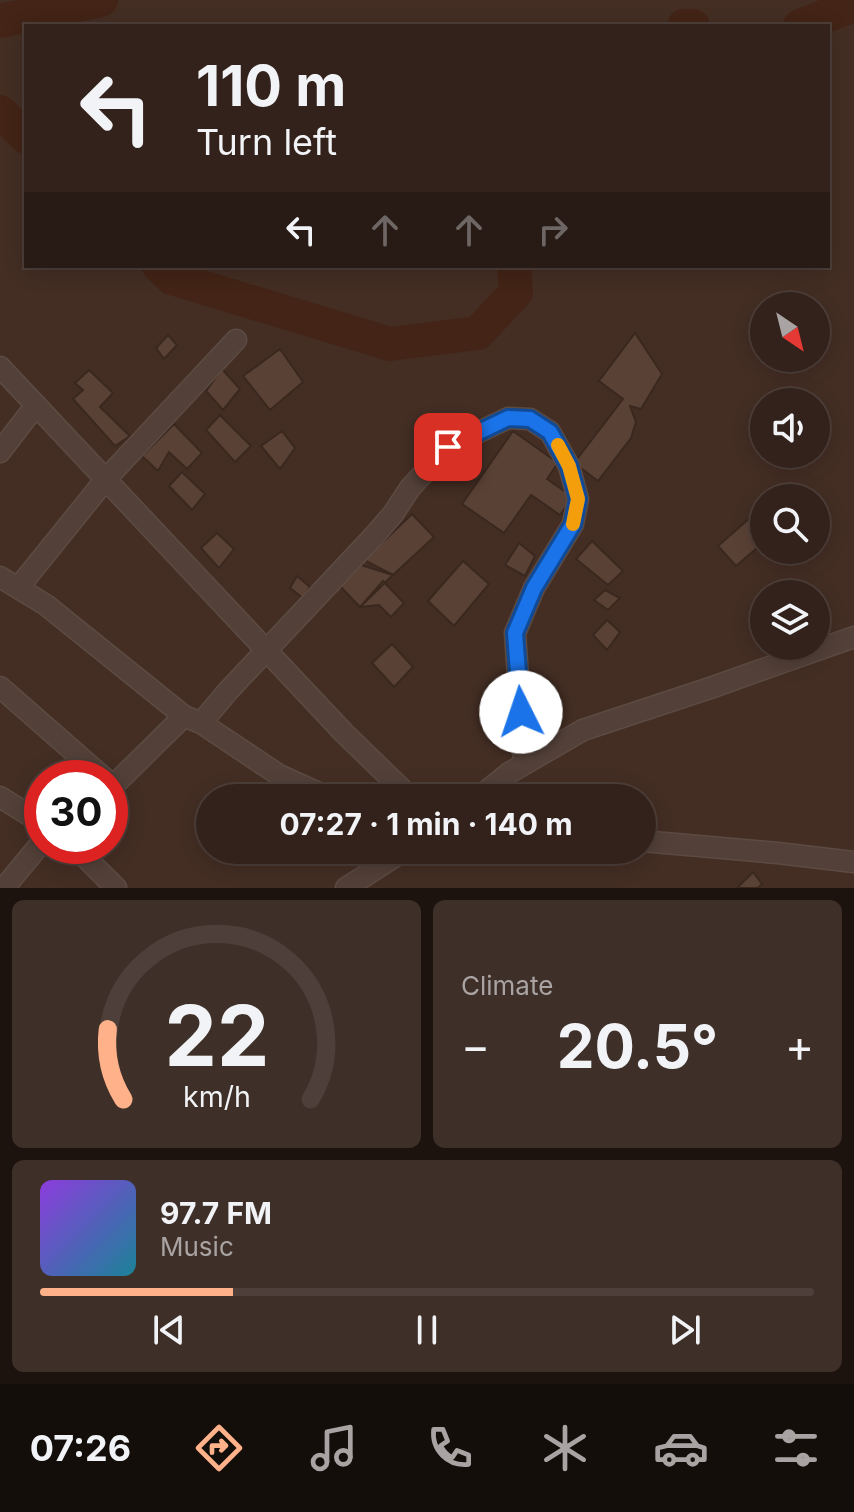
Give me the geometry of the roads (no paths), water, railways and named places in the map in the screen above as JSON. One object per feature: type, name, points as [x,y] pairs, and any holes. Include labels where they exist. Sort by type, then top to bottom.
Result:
[{"type":"street","points":[[236,340],[7,586],[46,605],[192,720],[279,775],[299,784]]},
{"type":"street","points":[[0,367],[266,651],[397,784]]},
{"type":"street","points":[[0,452],[36,405]]},
{"type":"street","points":[[128,769],[228,691],[374,536],[410,488],[448,447],[508,418],[530,419],[550,432],[569,466],[578,499],[573,524],[534,588],[515,633],[524,764]]},
{"type":"street","points":[[495,784],[583,730],[854,637]]},
{"type":"street","points":[[4,698],[80,760]]},
{"type":"street","points":[[0,797],[24,812]]},
{"type":"street","points":[[656,842],[854,862]]},
{"type":"street","points":[[4,888],[24,864]]},
{"type":"street","points":[[92,864],[116,888]]},
{"type":"street","points":[[346,888],[383,864]]},
{"type":"waterway","points":[[0,21],[101,0]]},
{"type":"waterway","points":[[805,24],[854,5]]},
{"type":"waterway","points":[[0,112],[24,135]]},
{"type":"waterway","points":[[161,268],[172,278],[390,344],[478,333],[516,292],[514,268]]}]
